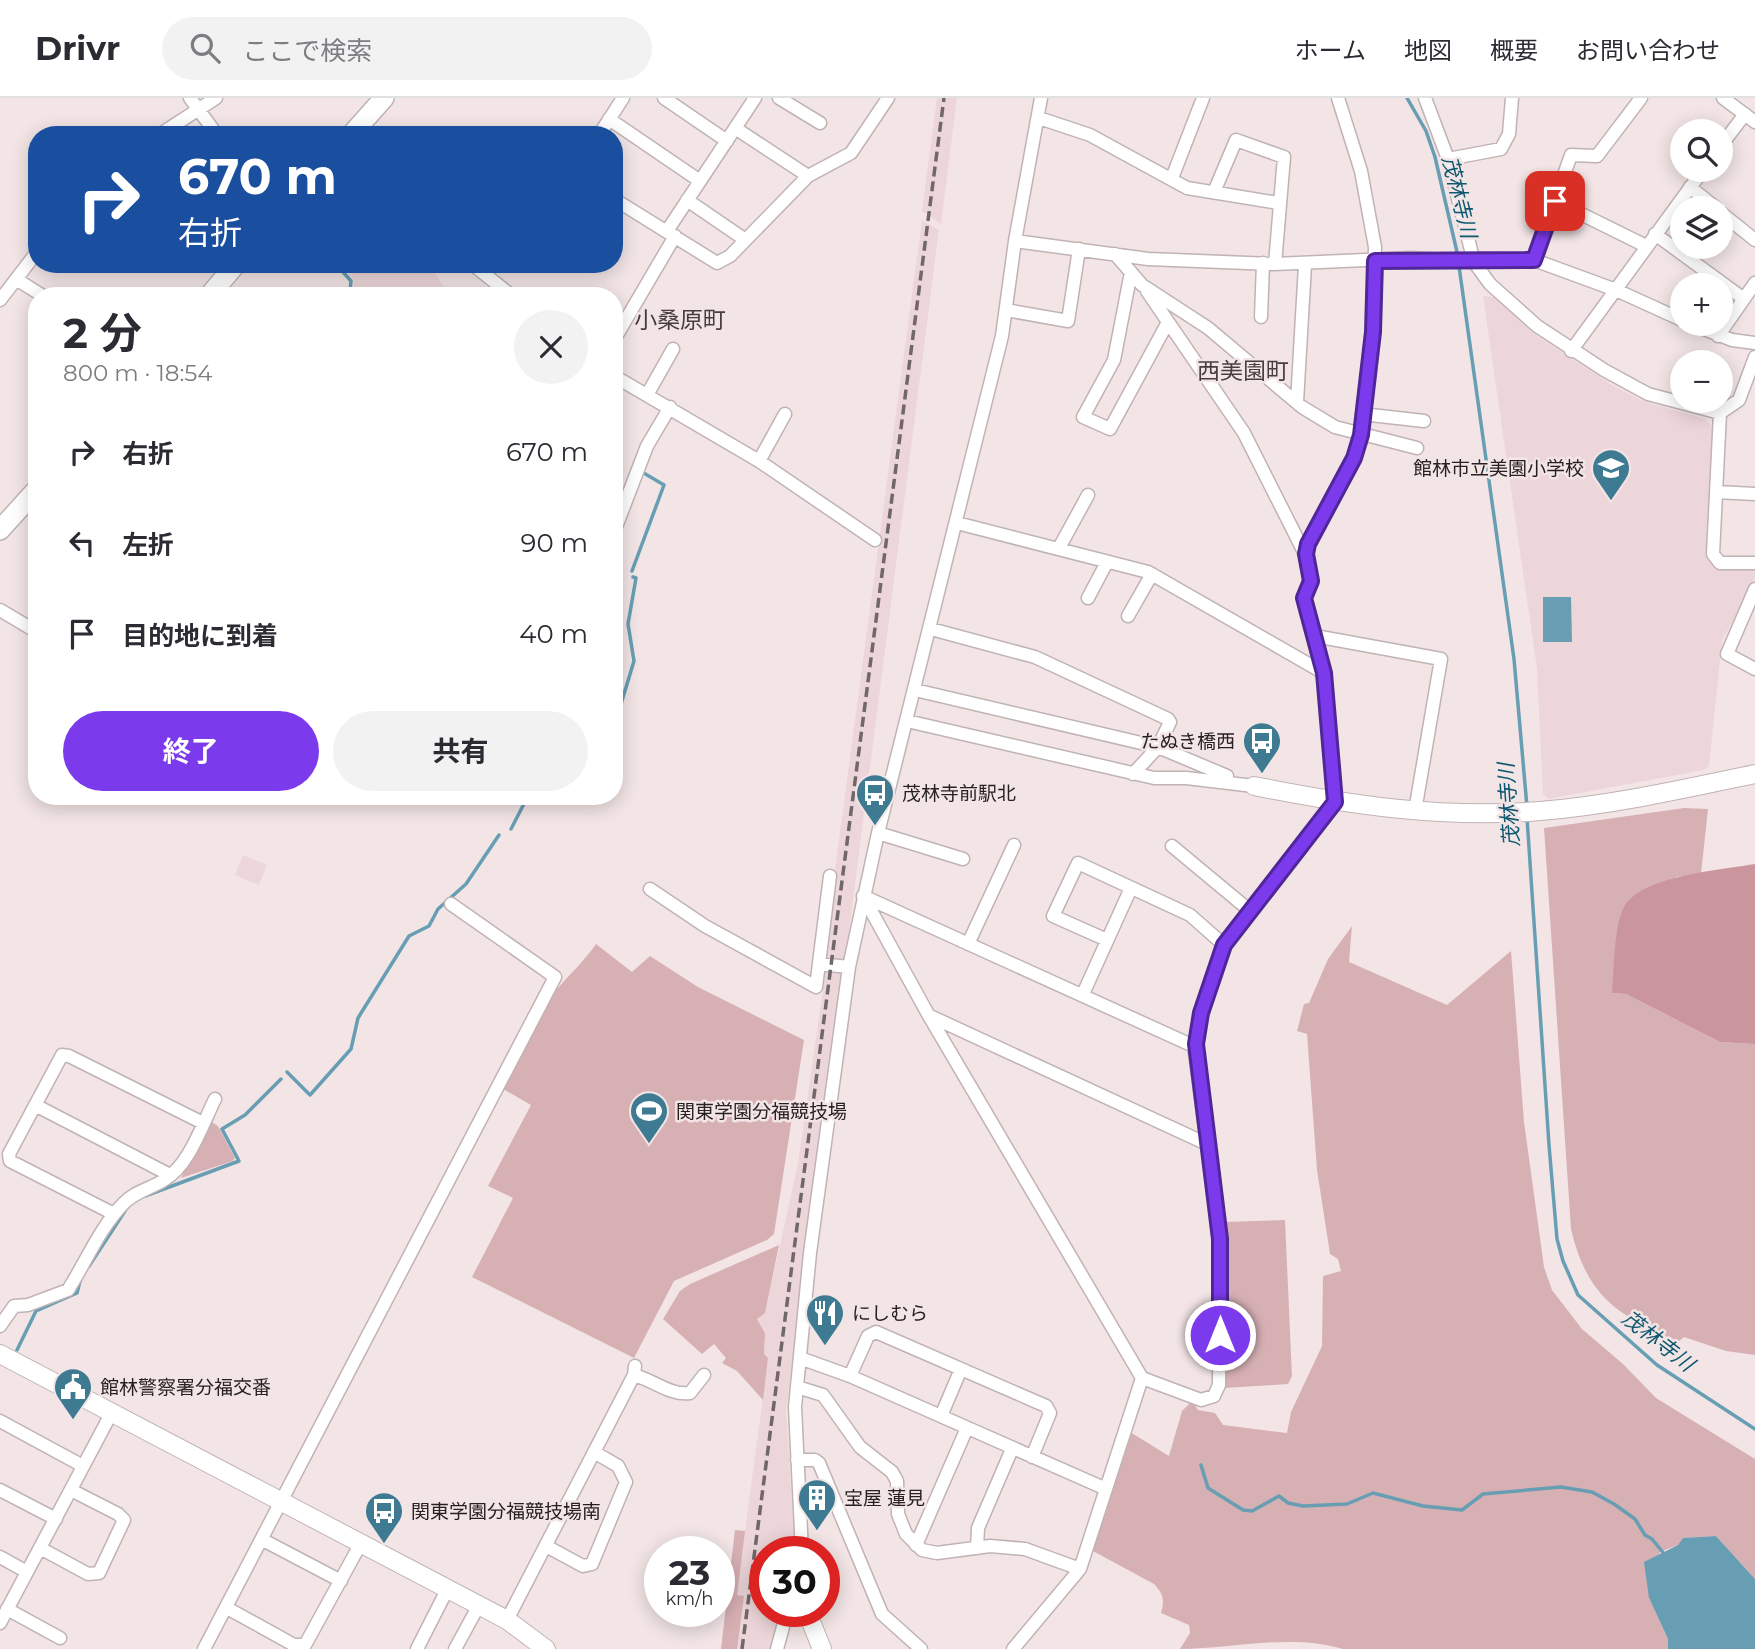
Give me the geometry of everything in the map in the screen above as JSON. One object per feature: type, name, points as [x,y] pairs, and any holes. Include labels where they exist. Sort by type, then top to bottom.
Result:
[{"type":"main road","points":[[359,126],[384,98]]},
{"type":"main road","points":[[217,287],[228,273]]},
{"type":"main road","points":[[0,530],[28,499]]},
{"type":"street","points":[[190,98],[211,126]]},
{"type":"street","points":[[172,126],[216,98]]},
{"type":"street","points":[[664,98],[727,141]]},
{"type":"street","points":[[623,323],[687,200],[755,98]]},
{"type":"street","points":[[779,98],[820,123]]},
{"type":"street","points":[[623,204],[717,263],[730,256],[808,176],[851,153],[888,98]]},
{"type":"street","points":[[801,1536],[794,1424],[797,1387],[830,1096],[849,967],[878,833],[957,523],[1006,310],[1015,241],[1041,98]]},
{"type":"street","points":[[1172,178],[1203,98]]},
{"type":"street","points":[[863,896],[929,1016],[1142,1378],[1201,1400],[1214,1396],[1219,1385],[1220,1239],[1196,1044],[1201,1013],[1224,945],[1335,802],[1324,673],[1304,598],[1311,581],[1306,554],[1308,544],[1354,458],[1361,435],[1373,332],[1375,261],[1365,187],[1338,98]]},
{"type":"street","points":[[1425,98],[1448,159],[1471,261],[1490,284],[1537,326],[1571,351],[1648,394],[1670,400]]},
{"type":"street","points":[[1448,159],[1501,149],[1510,134],[1512,98]]},
{"type":"street","points":[[1723,98],[1750,118],[1733,134]]},
{"type":"street","points":[[605,126],[620,99]]},
{"type":"street","points":[[1534,260],[1571,155],[1597,156],[1639,99]]},
{"type":"street","points":[[1039,118],[1090,135],[1187,188],[1278,203]]},
{"type":"street","points":[[609,119],[619,126]]},
{"type":"street","points":[[735,128],[808,176]]},
{"type":"street","points":[[623,129],[700,181]]},
{"type":"street","points":[[1214,192],[1236,140],[1284,157],[1261,317]]},
{"type":"street","points":[[1571,351],[1694,182]]},
{"type":"street","points":[[1690,187],[1701,196]]},
{"type":"street","points":[[687,200],[744,239]]},
{"type":"street","points":[[1555,201],[1646,246]]},
{"type":"street","points":[[1733,222],[1755,240]]},
{"type":"street","points":[[1655,234],[1744,299]]},
{"type":"street","points":[[1015,241],[1115,254],[1305,265],[1375,261],[1534,260],[1616,290],[1670,315]]},
{"type":"street","points":[[1006,310],[1068,321],[1079,249]]},
{"type":"street","points":[[1115,254],[1142,285],[1244,433],[1306,557],[1306,554]]},
{"type":"street","points":[[0,300],[28,264]]},
{"type":"street","points":[[1297,402],[1305,265]]},
{"type":"street","points":[[1131,272],[1114,360],[1083,416],[1110,429],[1168,322]]},
{"type":"street","points":[[483,273],[501,287]]},
{"type":"street","points":[[16,279],[29,287]]},
{"type":"street","points":[[1733,315],[1755,283]]},
{"type":"street","points":[[1142,285],[1208,328],[1297,402],[1335,427],[1417,448]]},
{"type":"street","points":[[1718,336],[1755,344]]},
{"type":"street","points":[[647,395],[673,349]]},
{"type":"street","points":[[1733,404],[1739,400],[1755,356]]},
{"type":"street","points":[[623,381],[759,461],[875,540]]},
{"type":"street","points":[[623,509],[647,446],[670,407]]},
{"type":"street","points":[[1720,413],[1713,554],[1720,563],[1755,563]]},
{"type":"street","points":[[759,461],[785,414]]},
{"type":"street","points":[[1363,414],[1424,421]]},
{"type":"street","points":[[1717,492],[1755,494]]},
{"type":"street","points":[[1059,548],[1088,495]]},
{"type":"street","points":[[957,523],[1152,574],[1324,673]]},
{"type":"street","points":[[1088,598],[1107,562]]},
{"type":"street","points":[[1128,616],[1152,574]]},
{"type":"street","points":[[1755,589],[1727,654],[1755,668]]},
{"type":"street","points":[[0,610],[28,627]]},
{"type":"street","points":[[931,629],[1035,657],[1167,719],[1170,722],[1158,747],[1132,774]]},
{"type":"street","points":[[1315,636],[1441,659],[1415,811]]},
{"type":"street","points":[[915,690],[1158,747],[1195,765],[1254,786]]},
{"type":"street","points":[[908,720],[1132,774],[1254,786],[1335,802],[1415,811],[1537,811],[1664,793],[1755,774]]},
{"type":"street","points":[[878,833],[963,859]]},
{"type":"street","points":[[968,944],[1014,845]]},
{"type":"street","points":[[1172,846],[1250,910]]},
{"type":"street","points":[[1107,940],[1053,916],[1078,863],[1190,915],[1224,945]]},
{"type":"street","points":[[650,889],[705,926],[816,987],[830,876]]},
{"type":"street","points":[[1083,995],[1131,888]]},
{"type":"street","points":[[863,896],[1189,1044],[1196,1044]]},
{"type":"street","points":[[204,1649],[555,977],[451,904]]},
{"type":"street","points":[[819,964],[849,967]]},
{"type":"street","points":[[929,1016],[1207,1144]]},
{"type":"street","points":[[114,1214],[10,1161],[9,1154],[62,1055],[69,1056],[203,1123]]},
{"type":"street","points":[[0,1326],[14,1306],[28,1305],[68,1290],[114,1214],[135,1193],[178,1169],[215,1100]]},
{"type":"street","points":[[35,1105],[170,1175]]},
{"type":"street","points":[[850,1376],[869,1336],[876,1332],[1046,1406],[1049,1413],[1032,1457]]},
{"type":"street","points":[[0,1354],[448,1588],[507,1620],[546,1649]]},
{"type":"street","points":[[800,1359],[850,1376],[1104,1488]]},
{"type":"street","points":[[941,1416],[961,1369]]},
{"type":"street","points":[[507,1620],[634,1371],[680,1395],[690,1393],[704,1375]]},
{"type":"street","points":[[1013,1649],[1080,1569],[1104,1488],[1142,1378]]},
{"type":"street","points":[[797,1387],[823,1395],[860,1447],[892,1472],[897,1482],[898,1514],[906,1534],[916,1545],[937,1553],[977,1548],[1025,1549],[1080,1569]]},
{"type":"street","points":[[0,1622],[112,1412]]},
{"type":"street","points":[[0,1422],[83,1466]]},
{"type":"street","points":[[916,1545],[967,1428]]},
{"type":"street","points":[[977,1548],[978,1528],[1013,1449]]},
{"type":"street","points":[[545,1546],[583,1566],[592,1564],[626,1482],[618,1466],[594,1452]]},
{"type":"street","points":[[797,1460],[815,1460],[819,1463],[882,1614],[921,1649]]},
{"type":"street","points":[[0,1490],[56,1519]]},
{"type":"street","points":[[40,1548],[88,1574],[99,1573],[124,1520],[118,1514],[71,1490]]},
{"type":"street","points":[[262,1540],[341,1581]]},
{"type":"street","points":[[227,1608],[299,1647],[309,1641],[361,1543]]},
{"type":"street","points":[[0,1558],[27,1572]]},
{"type":"street","points":[[417,1649],[448,1588]]},
{"type":"street","points":[[455,1649],[479,1605]]},
{"type":"street","points":[[7,1609],[60,1638]]},
{"type":"street","points":[[777,1649],[783,1627]]},
{"type":"street","points":[[813,1627],[822,1649]]},
{"type":"shaded area","points":[[937,98],[957,98],[941,224],[922,211]]},
{"type":"shaded area","points":[[922,220],[939,230],[845,962],[823,959]]},
{"type":"shaded area","points":[[348,273],[435,273],[444,287],[353,287],[354,280]]},
{"type":"shaded area","name":"館林市立美園小学校","points":[[1483,296],[1494,297],[1537,336],[1612,385],[1643,401],[1670,409],[1670,413],[1684,413],[1705,419],[1713,427],[1707,554],[1715,568],[1755,568],[1755,579],[1722,641],[1709,766],[1704,770],[1548,799],[1543,794],[1537,669]]},
{"type":"shaded area","points":[[1684,808],[1708,809],[1701,874],[1676,877],[1612,993],[1626,994],[1720,1042],[1755,1044],[1755,1355],[1726,1351],[1684,1337],[1677,1343],[1622,1312],[1596,1288],[1586,1272],[1571,1229],[1544,828]]},
{"type":"shaded area","points":[[243,855],[267,865],[259,885],[235,875]]},
{"type":"shaded area","points":[[1755,864],[1755,1044],[1720,1042],[1626,994],[1612,993],[1618,925],[1624,907],[1633,896],[1647,888],[1684,876]]},
{"type":"shaded area","points":[[1352,926],[1349,962],[1447,1005],[1511,951],[1524,1122],[1544,1267],[1552,1290],[1582,1329],[1623,1364],[1656,1398],[1755,1459],[1755,1579],[1716,1536],[1683,1538],[1678,1545],[1660,1552],[1649,1598],[1668,1639],[1668,1649],[1343,1649],[1323,1644],[1282,1642],[1180,1649],[1190,1633],[1189,1625],[1161,1613],[1162,1597],[1154,1584],[1091,1550],[1130,1432],[1169,1456],[1182,1411],[1192,1401],[1198,1410],[1215,1413],[1223,1425],[1287,1433],[1291,1412],[1322,1346],[1323,1276],[1341,1271],[1338,1259],[1330,1254],[1317,1170],[1307,1034],[1297,1031],[1304,1004],[1309,1003],[1328,959]]},
{"type":"shaded area","name":"関東学園分福競技場","points":[[596,944],[632,972],[650,956],[698,987],[804,1040],[774,1234],[767,1240],[674,1281],[634,1358],[472,1277],[513,1198],[488,1186],[531,1105],[503,1089],[534,1024],[549,1000]]},
{"type":"shaded area","points":[[826,969],[843,973],[786,1410],[794,1536],[749,1536],[749,1627],[777,1627],[770,1649],[722,1649],[724,1627],[735,1627],[735,1530],[745,1531],[768,1359],[764,1354],[765,1333],[757,1318],[765,1313],[798,1163]]},
{"type":"shaded area","points":[[210,1121],[218,1126],[235,1158],[233,1161],[181,1178]]},
{"type":"shaded area","points":[[1285,1220],[1292,1376],[1288,1384],[1224,1388],[1223,1222]]},
{"type":"shaded area","points":[[779,1245],[765,1313],[757,1319],[765,1333],[764,1354],[768,1358],[763,1400],[737,1371],[722,1363],[726,1358],[714,1344],[702,1354],[663,1319],[680,1291],[690,1284]]},
{"type":"shaded area","points":[[735,1530],[745,1531],[737,1595],[744,1596],[737,1649],[721,1649],[724,1627],[735,1627]]},
{"type":"water","points":[[1543,597],[1571,597],[1572,642],[1543,642]]},
{"type":"water","points":[[1716,1536],[1755,1579],[1755,1649],[1668,1649],[1668,1639],[1649,1598],[1644,1562],[1678,1545],[1683,1538]]},
{"type":"waterway","name":"茂林寺川","points":[[1407,98],[1426,131],[1435,157],[1457,252],[1514,659],[1527,807]]},
{"type":"waterway","points":[[344,273],[351,281],[350,287]]},
{"type":"waterway","points":[[632,571],[664,485],[642,472]]},
{"type":"waterway","points":[[623,697],[634,661],[628,624],[636,578],[633,577]]},
{"type":"waterway","points":[[511,829],[523,805]]},
{"type":"waterway","name":"茂林寺川","points":[[1527,818],[1549,1145],[1557,1239],[1563,1261],[1578,1295],[1657,1365],[1755,1429]]},
{"type":"waterway","points":[[287,1072],[310,1095],[351,1049],[358,1018],[409,936],[429,926],[438,909],[466,884],[499,835]]},
{"type":"waterway","points":[[145,1196],[239,1161],[222,1129],[245,1115],[281,1079]]},
{"type":"waterway","points":[[89,1266],[125,1211]]},
{"type":"waterway","points":[[17,1350],[36,1311],[77,1293],[80,1281]]},
{"type":"waterway","points":[[1201,1465],[1208,1488],[1243,1510],[1252,1511],[1279,1496],[1288,1503],[1303,1506],[1347,1504],[1373,1493],[1423,1506],[1462,1510],[1483,1494],[1561,1487],[1592,1492],[1635,1519],[1645,1535],[1652,1539],[1665,1555]]},
{"type":"railway","points":[[742,1649],[944,98]]},
{"type":"place","name":"館林市立美園小学校","points":[[1611,502]]},
{"type":"place","name":"たぬき橋西","points":[[1262,775]]},
{"type":"place","name":"茂林寺前駅北","points":[[875,827]]},
{"type":"place","name":"関東学園分福競技場","points":[[649,1145]]},
{"type":"place","name":"にしむら","points":[[825,1347]]},
{"type":"place","name":"館林警察署分福交番","points":[[73,1421]]},
{"type":"place","name":"宝屋 蓮見","points":[[817,1532]]},
{"type":"place","name":"関東学園分福競技場南","points":[[384,1545]]},
{"type":"district","name":"小桑原町","points":[[680,320]]},
{"type":"district","name":"西美園町","points":[[1243,371]]},
{"type":"route","points":[[1220,1335],[1220,1239],[1196,1044],[1201,1013],[1224,945],[1335,802],[1324,673],[1304,598],[1311,581],[1306,554],[1308,544],[1354,458],[1361,435],[1373,332],[1375,261],[1410,258],[1474,262],[1534,260],[1555,201]]}]
